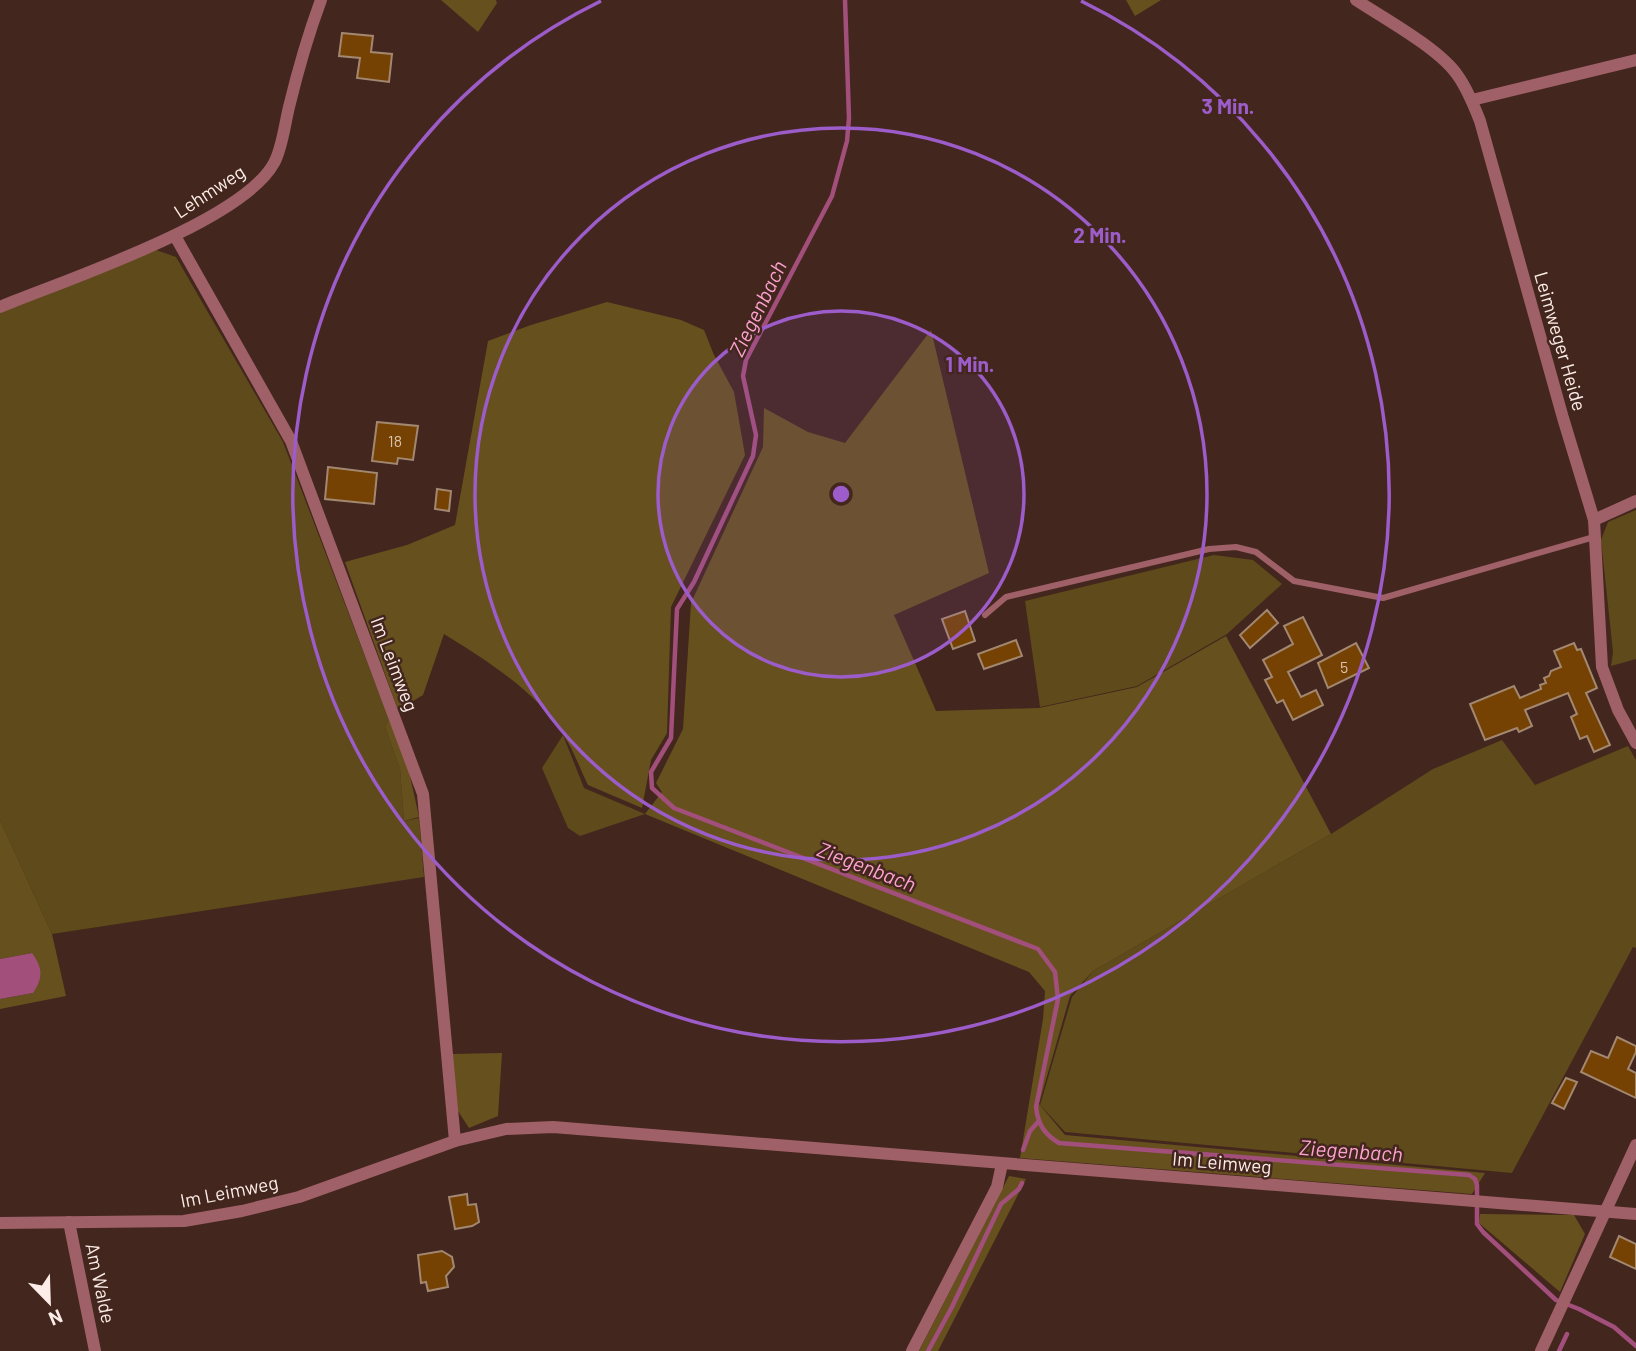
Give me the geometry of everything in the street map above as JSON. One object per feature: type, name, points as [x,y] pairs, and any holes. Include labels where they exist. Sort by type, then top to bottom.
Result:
[{"type":"street","name":"Lehmweg","points":[[0,307],[175,236],[237,200],[259,183],[275,162],[299,68],[321,0]]},
{"type":"street","name":"Leimweger Heide","points":[[1356,0],[1435,54],[1457,74],[1472,100],[1594,520],[1602,667],[1618,710],[1636,743]]},
{"type":"street","points":[[1472,100],[1636,60]]},
{"type":"street","name":"Im Leimweg","points":[[175,236],[291,441],[424,794],[455,1141]]},
{"type":"street","points":[[1594,520],[1636,501]]},
{"type":"street","name":"Im Leimweg","points":[[0,1223],[184,1222],[242,1212],[299,1197],[455,1141],[506,1129],[553,1127],[1636,1214]]},
{"type":"street","points":[[1541,1351],[1636,1145]]},
{"type":"street","points":[[912,1351],[997,1187],[1002,1164]]},
{"type":"street","name":"Am Walde","points":[[69,1222],[96,1351]]},
{"type":"lane","points":[[985,615],[1006,597],[1209,549],[1236,547],[1256,552],[1294,580],[1383,597],[1594,537]]},
{"type":"shaded area","points":[[441,0],[496,0],[497,3],[478,32]]},
{"type":"shaded area","points":[[1126,0],[1161,0],[1135,16]]},
{"type":"shaded area","points":[[156,250],[176,257],[283,442],[389,719],[385,727],[400,769],[404,821],[419,818],[424,877],[52,934],[0,820],[0,313]]},
{"type":"shaded area","points":[[607,302],[681,320],[704,330],[734,392],[745,455],[671,607],[667,733],[651,760],[642,808],[588,785],[568,742],[541,706],[494,666],[444,634],[423,695],[398,710],[345,562],[407,545],[455,525],[488,341]]},
{"type":"shaded area","points":[[931,330],[989,573],[894,615],[936,711],[1039,708],[1137,687],[1226,636],[1331,834],[1093,971],[1070,996],[1039,1104],[1065,1135],[1485,1173],[1472,1194],[1020,1158],[1043,1019],[1045,991],[1029,972],[645,814],[662,792],[656,783],[683,729],[691,603],[763,447],[764,408],[808,432],[845,443]]},
{"type":"shaded area","points":[[1636,510],[1636,659],[1611,666],[1613,652],[1601,540],[1608,522]]},
{"type":"shaded area","points":[[1214,555],[1253,560],[1282,584],[1227,634],[1137,686],[1040,707],[1025,601]]},
{"type":"shaded area","points":[[389,719],[408,767],[419,817],[404,821],[400,769],[385,727]]},
{"type":"shaded area","points":[[563,735],[584,788],[645,814],[580,836],[568,828],[542,768]]},
{"type":"shaded area","points":[[1502,740],[1535,785],[1628,746],[1636,760],[1636,948],[1633,947],[1512,1173],[1065,1132],[1040,1105],[1072,997],[1093,971],[1331,834],[1433,769]]},
{"type":"shaded area","points":[[0,820],[52,934],[66,996],[0,1009],[0,999],[33,993],[32,953],[0,959]]},
{"type":"shaded area","points":[[32,953],[40,973],[39,983],[33,993],[0,999],[0,959]]},
{"type":"shaded area","points":[[502,1053],[498,1116],[469,1128],[458,1111],[452,1054]]},
{"type":"shaded area","points":[[1009,1176],[1026,1179],[938,1351],[919,1351]]},
{"type":"shaded area","points":[[1480,1214],[1574,1215],[1585,1234],[1560,1292],[1479,1223]]},
{"type":"building","points":[[342,33],[373,36],[371,52],[392,54],[389,82],[357,78],[360,58],[339,56]]},
{"type":"building","points":[[377,422],[418,426],[413,460],[398,458],[397,464],[372,461]]},
{"type":"building","points":[[328,467],[377,473],[374,504],[325,499]]},
{"type":"building","points":[[437,489],[451,491],[449,511],[435,509]]},
{"type":"building","points":[[1267,610],[1278,623],[1250,648],[1240,635]]},
{"type":"building","points":[[965,611],[975,641],[953,649],[942,619]]},
{"type":"building","points":[[1303,617],[1322,655],[1288,672],[1301,697],[1316,690],[1323,705],[1293,720],[1283,700],[1277,703],[1265,680],[1272,677],[1263,660],[1293,644],[1284,626]]},
{"type":"building","points":[[1016,640],[1022,656],[984,669],[978,654]]},
{"type":"building","points":[[1356,643],[1369,668],[1328,688],[1318,663]]},
{"type":"building","points":[[1574,643],[1577,650],[1581,649],[1597,688],[1586,693],[1610,745],[1594,752],[1587,736],[1580,739],[1571,717],[1577,714],[1568,693],[1525,710],[1532,726],[1519,732],[1517,728],[1485,740],[1470,704],[1514,686],[1520,698],[1541,689],[1540,685],[1546,683],[1544,678],[1561,667],[1554,651]]},
{"type":"building","points":[[1617,1037],[1636,1046],[1628,1069],[1636,1073],[1636,1098],[1581,1072],[1591,1051],[1608,1058]]},
{"type":"building","points":[[1566,1078],[1577,1082],[1564,1109],[1552,1103]]},
{"type":"building","points":[[467,1194],[468,1205],[476,1204],[479,1222],[455,1229],[449,1197]]},
{"type":"building","points":[[1619,1236],[1636,1244],[1636,1269],[1610,1257]]},
{"type":"building","points":[[442,1251],[452,1257],[454,1267],[446,1276],[448,1287],[428,1291],[426,1282],[421,1283],[418,1255]]},
{"type":"waterway","name":"Ziegenbach","points":[[845,0],[849,118],[847,141],[832,196],[746,360],[743,376],[756,435],[753,456],[694,582],[677,609],[671,738],[651,772],[652,788],[674,808],[1038,949],[1055,972],[1058,999],[1036,1107],[1043,1128],[1059,1143],[1469,1175],[1475,1179],[1477,1185],[1477,1224],[1483,1232],[1556,1300],[1614,1327],[1636,1346]]},
{"type":"waterway","points":[[1023,1150],[1030,1131],[1038,1122]]},
{"type":"waterway","points":[[928,1351],[1001,1204],[1019,1189],[1022,1183]]},
{"type":"waterway","points":[[1559,1351],[1567,1334]]}]
